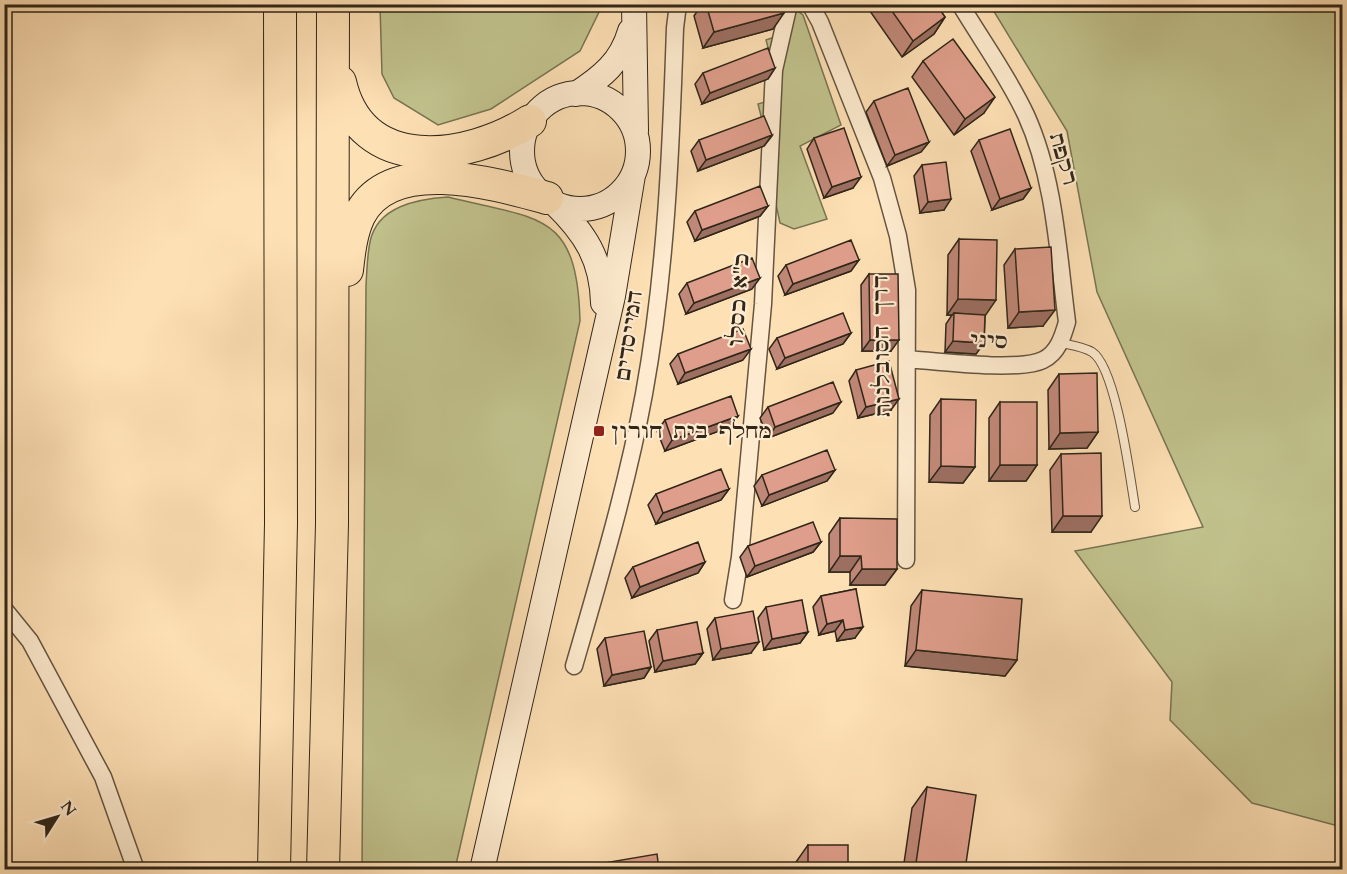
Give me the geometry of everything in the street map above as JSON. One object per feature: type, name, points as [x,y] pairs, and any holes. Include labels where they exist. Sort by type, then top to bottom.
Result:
[{"type":"highway","points":[[274,870],[281,523],[280,4]]},
{"type":"highway","points":[[323,870],[332,524],[333,4]]},
{"type":"highway","points":[[333,52],[348,110],[366,132],[379,141],[416,151],[451,152],[507,136],[530,121]]},
{"type":"highway","points":[[332,399],[353,232],[360,215],[370,202],[393,187],[423,178],[492,184],[551,201]]},
{"type":"main road","points":[[604,336],[599,267],[579,230],[533,184],[523,159],[525,132],[530,121],[549,102],[576,94],[606,74],[626,45],[634,12]]},
{"type":"main road","points":[[482,870],[604,336],[638,150],[634,12]]},
{"type":"main road","points":[[576,94],[598,96],[614,105],[628,119],[636,138]]},
{"type":"main road","points":[[551,201],[585,209],[604,203],[621,192],[633,175]]},
{"type":"street","name":"המייסדים","points":[[574,666],[621,503],[644,393],[660,281],[670,176],[675,28],[678,4]]},
{"type":"street","name":"כ\"א כסלו","points":[[733,600],[740,557],[763,304],[774,69],[789,4]]},
{"type":"street","name":"דרך הסובלנות","points":[[810,4],[820,22],[882,178],[898,236],[907,290],[906,560]]},
{"type":"street","name":"רקפת","points":[[960,4],[1010,85],[1038,147],[1050,191],[1067,322],[1061,343]]},
{"type":"street","name":"סיני","points":[[907,359],[1025,365],[1044,360],[1061,343]]},
{"type":"street","points":[[4,609],[30,641],[103,777],[135,870]]},
{"type":"lane","points":[[1061,343],[1093,352],[1104,367],[1120,422],[1135,507]]},
{"type":"green space","points":[[380,5],[600,5],[600,10],[580,51],[491,109],[438,125],[394,98],[382,74]]},
{"type":"green space","points":[[790,5],[803,15],[841,125],[800,146],[827,219],[794,229],[780,223],[770,177],[771,156],[758,104],[781,97],[766,40],[786,33]]},
{"type":"green space","points":[[990,5],[1342,5],[1342,827],[1252,803],[1170,720],[1172,682],[1075,551],[1203,527],[1097,292],[1067,131]]},
{"type":"green space","points":[[448,197],[529,217],[547,226],[561,239],[571,258],[577,285],[580,321],[455,869],[362,869],[368,253],[374,230],[390,212],[412,203]]},
{"type":"building","points":[[706,4],[782,4],[784,13],[714,32]]},
{"type":"building","points":[[887,4],[936,4],[945,17],[913,41]]},
{"type":"building","points":[[953,39],[995,97],[965,119],[923,61]]},
{"type":"building","points":[[768,48],[775,68],[710,93],[703,73]]},
{"type":"building","points":[[908,88],[929,142],[895,155],[874,101]]},
{"type":"building","points":[[764,116],[772,135],[706,160],[699,140]]},
{"type":"building","points":[[844,128],[861,177],[832,187],[814,138]]},
{"type":"building","points":[[1010,129],[1031,188],[1000,199],[979,140]]},
{"type":"building","points":[[946,162],[951,199],[928,202],[922,165]]},
{"type":"building","points":[[760,186],[768,206],[702,230],[695,211]]},
{"type":"building","points":[[959,239],[997,240],[996,300],[958,299]]},
{"type":"building","points":[[851,240],[859,260],[793,284],[786,265]]},
{"type":"building","points":[[1051,247],[1055,310],[1019,312],[1015,249]]},
{"type":"building","points":[[752,258],[760,278],[694,303],[687,283]]},
{"type":"building","points":[[869,274],[898,274],[899,340],[870,340]]},
{"type":"building","points":[[843,313],[851,333],[785,358],[777,338]]},
{"type":"building","points":[[954,313],[985,315],[984,343],[953,341]]},
{"type":"building","points":[[743,329],[751,349],[685,373],[678,354]]},
{"type":"building","points":[[889,361],[899,399],[866,407],[856,370]]},
{"type":"building","points":[[1097,373],[1098,432],[1060,433],[1059,374]]},
{"type":"building","points":[[833,382],[841,402],[775,427],[768,407]]},
{"type":"building","points":[[731,396],[738,416],[672,440],[665,420]]},
{"type":"building","points":[[941,399],[976,400],[975,467],[941,466]]},
{"type":"building","points":[[1000,402],[1037,402],[1037,465],[1000,465]]},
{"type":"building","points":[[827,450],[835,470],[769,495],[762,475]]},
{"type":"building","points":[[1101,453],[1102,516],[1063,516],[1061,454]]},
{"type":"building","points":[[721,469],[729,489],[663,513],[656,494]]},
{"type":"building","points":[[840,518],[897,519],[897,569],[862,569],[861,556],[840,556]]},
{"type":"building","points":[[813,522],[821,542],[755,566],[748,546]]},
{"type":"building","points":[[698,542],[705,562],[640,587],[633,567]]},
{"type":"building","points":[[856,589],[863,627],[845,630],[843,620],[827,624],[821,596]]},
{"type":"building","points":[[922,590],[1022,599],[1017,660],[916,650]]},
{"type":"building","points":[[802,600],[808,632],[772,639],[766,607]]},
{"type":"building","points":[[753,611],[759,642],[721,649],[715,618]]},
{"type":"building","points":[[697,622],[703,653],[663,661],[657,630]]},
{"type":"building","points":[[644,631],[651,667],[612,675],[605,638]]},
{"type":"building","points":[[927,787],[976,795],[965,870],[915,870]]},
{"type":"building","points":[[808,845],[848,845],[848,870],[808,870]]},
{"type":"building","points":[[657,854],[659,870],[593,870],[592,865]]},
{"type":"place","name":"מחלף בית חורון","points":[[599,431]]}]
